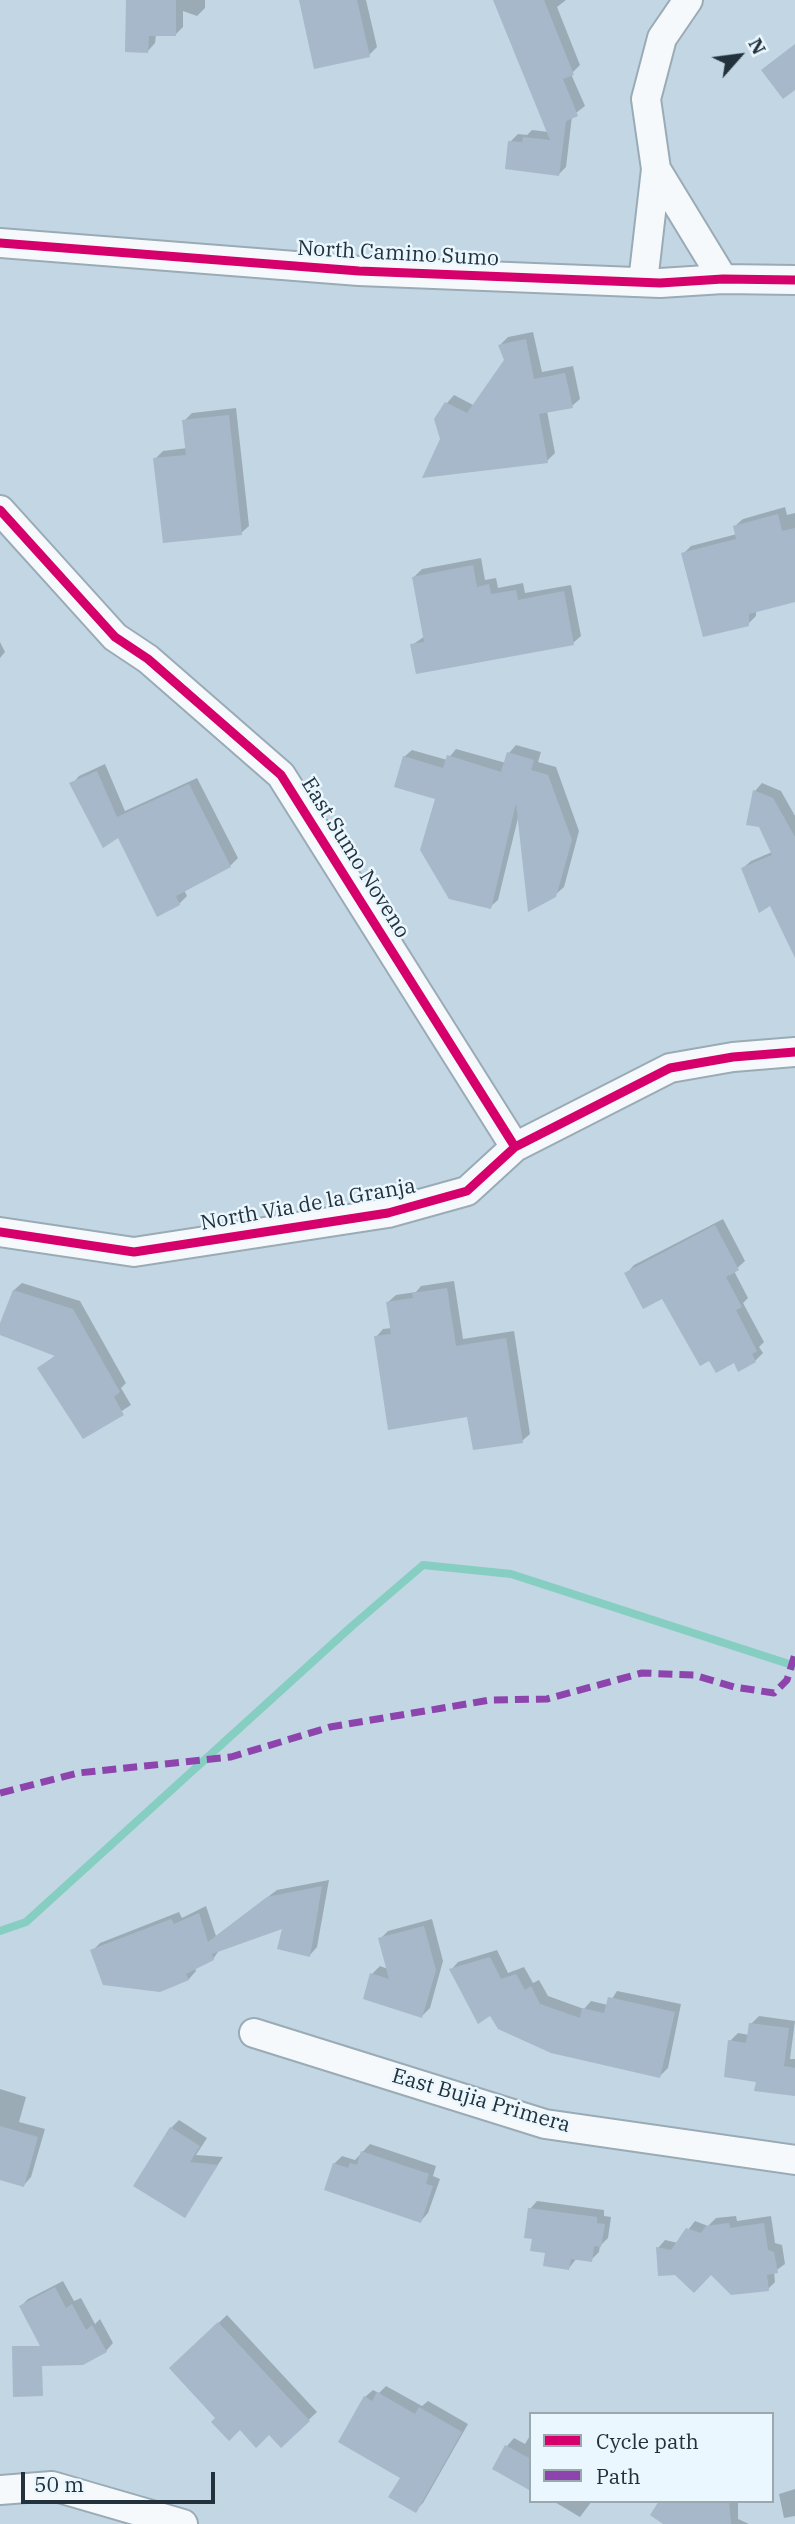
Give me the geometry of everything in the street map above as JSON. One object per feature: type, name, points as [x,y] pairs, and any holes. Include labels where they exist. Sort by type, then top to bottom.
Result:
[{"type":"street","points":[[643,282],[656,169],[646,99],[662,38],[688,0]]},
{"type":"street","points":[[656,169],[723,279]]},
{"type":"street","name":"North Camino Sumo","points":[[0,243],[359,271],[660,284],[723,279],[795,280]]},
{"type":"street","name":"East Sumo Noveno","points":[[0,510],[115,637],[148,659],[281,775],[514,1147]]},
{"type":"street","name":"North Via de la Granja","points":[[0,1232],[134,1252],[388,1213],[467,1191],[514,1147],[670,1068],[733,1057],[795,1052]]},
{"type":"street","name":"East Bujia Primera","points":[[254,2033],[545,2124],[795,2160]]},
{"type":"street","points":[[0,2490],[52,2486],[183,2524]]},
{"type":"building","points":[[126,0],[176,0],[176,36],[149,36],[148,53],[125,52]]},
{"type":"building","points":[[299,0],[357,0],[370,57],[314,69]]},
{"type":"building","points":[[493,0],[544,0],[574,75],[563,79],[578,116],[566,121],[559,176],[505,169],[508,141],[522,142],[523,137],[550,140]]},
{"type":"building","points":[[795,44],[795,90],[783,99],[761,70]]},
{"type":"building","points":[[526,339],[534,379],[565,373],[573,408],[539,414],[548,463],[422,478],[440,439],[434,419],[445,402],[467,413],[504,360],[498,345]]},
{"type":"building","points":[[229,415],[242,535],[163,543],[153,458],[186,455],[182,420]]},
{"type":"building","points":[[778,514],[782,531],[795,528],[795,602],[749,614],[749,626],[703,637],[681,553],[736,539],[733,526]]},
{"type":"building","points":[[473,565],[477,587],[489,584],[491,594],[516,590],[518,600],[564,591],[574,645],[416,674],[410,644],[424,642],[412,577]]},
{"type":"building","points":[[507,752],[534,760],[531,770],[548,775],[572,840],[556,897],[528,912],[516,803],[491,909],[449,899],[420,850],[435,799],[394,787],[403,756],[443,768],[447,755],[501,772]]},
{"type":"building","points":[[97,771],[117,817],[189,784],[231,867],[176,896],[180,905],[157,917],[118,838],[103,848],[69,783]]},
{"type":"building","points":[[753,790],[773,798],[795,837],[795,958],[770,906],[759,913],[741,868],[772,855],[759,827],[746,825]]},
{"type":"building","points":[[715,1225],[739,1270],[726,1277],[742,1307],[736,1310],[757,1351],[752,1354],[756,1362],[738,1372],[734,1363],[716,1373],[709,1361],[700,1366],[662,1299],[643,1309],[624,1273]]},
{"type":"building","points":[[447,1288],[456,1346],[506,1338],[523,1443],[473,1450],[467,1417],[388,1430],[374,1336],[391,1334],[386,1302],[413,1298],[412,1293]]},
{"type":"building","points":[[13,1290],[73,1309],[120,1392],[114,1397],[124,1415],[83,1439],[37,1368],[55,1356],[0,1335],[0,1323]]},
{"type":"building","points":[[322,1886],[310,1957],[277,1949],[282,1929],[212,1954],[214,1960],[186,1974],[189,1980],[160,1992],[103,1985],[90,1950],[171,1919],[174,1924],[199,1913],[208,1942],[267,1897]]},
{"type":"building","points":[[424,1926],[436,1970],[422,2018],[363,1999],[370,1973],[389,1979],[378,1938]]},
{"type":"building","points":[[490,1957],[501,1979],[516,1974],[525,1990],[531,1986],[540,2004],[580,2018],[582,2008],[604,2013],[608,1997],[675,2012],[660,2078],[551,2053],[498,2029],[490,2016],[478,2024],[449,1969]]},
{"type":"building","points":[[749,2023],[789,2028],[784,2066],[795,2068],[795,2096],[754,2091],[756,2082],[724,2077],[728,2040],[746,2043]]},
{"type":"building","points":[[0,2126],[38,2137],[24,2187],[0,2180]]},
{"type":"building","points":[[170,2127],[200,2146],[190,2162],[218,2165],[185,2218],[133,2186]]},
{"type":"building","points":[[361,2151],[429,2174],[426,2184],[433,2186],[421,2223],[324,2190],[333,2163],[348,2168],[350,2163],[357,2165]]},
{"type":"building","points":[[528,2208],[597,2217],[597,2223],[605,2224],[601,2247],[594,2246],[592,2262],[571,2259],[569,2270],[543,2266],[545,2253],[530,2251],[532,2239],[524,2238]]},
{"type":"building","points":[[729,2223],[730,2228],[764,2223],[768,2250],[774,2252],[778,2273],[767,2275],[769,2291],[731,2295],[711,2275],[694,2293],[675,2275],[658,2276],[656,2247],[671,2250],[686,2228],[701,2233],[706,2226]]},
{"type":"building","points":[[55,2287],[66,2308],[72,2304],[86,2330],[92,2325],[107,2352],[83,2365],[42,2366],[43,2396],[13,2397],[12,2346],[40,2346],[19,2306]]},
{"type":"building","points":[[218,2322],[310,2421],[281,2448],[269,2435],[256,2448],[240,2430],[229,2441],[211,2422],[215,2418],[169,2368]]},
{"type":"building","points":[[377,2392],[415,2414],[419,2407],[462,2432],[416,2513],[388,2497],[400,2478],[338,2442],[364,2396],[372,2401]]},
{"type":"building","points":[[505,2445],[529,2458],[529,2490],[492,2469]]},
{"type":"building","points":[[658,2503],[729,2503],[731,2524],[663,2524],[650,2515]]},
{"type":"waterway","points":[[0,1931],[26,1922],[352,1626],[423,1565],[511,1574],[795,1666]]},
{"type":"marked path","points":[[0,1793],[78,1773],[231,1757],[330,1727],[490,1700],[547,1699],[642,1673],[694,1675],[734,1687],[774,1693],[787,1680],[795,1654]]},
{"type":"cycle path","points":[[0,243],[359,271],[660,283],[723,279],[795,280]]},
{"type":"cycle path","points":[[0,510],[115,637],[148,659],[281,775],[515,1147]]},
{"type":"cycle path","points":[[0,1232],[134,1252],[388,1213],[467,1191],[515,1147],[670,1068],[733,1057],[795,1052]]}]
